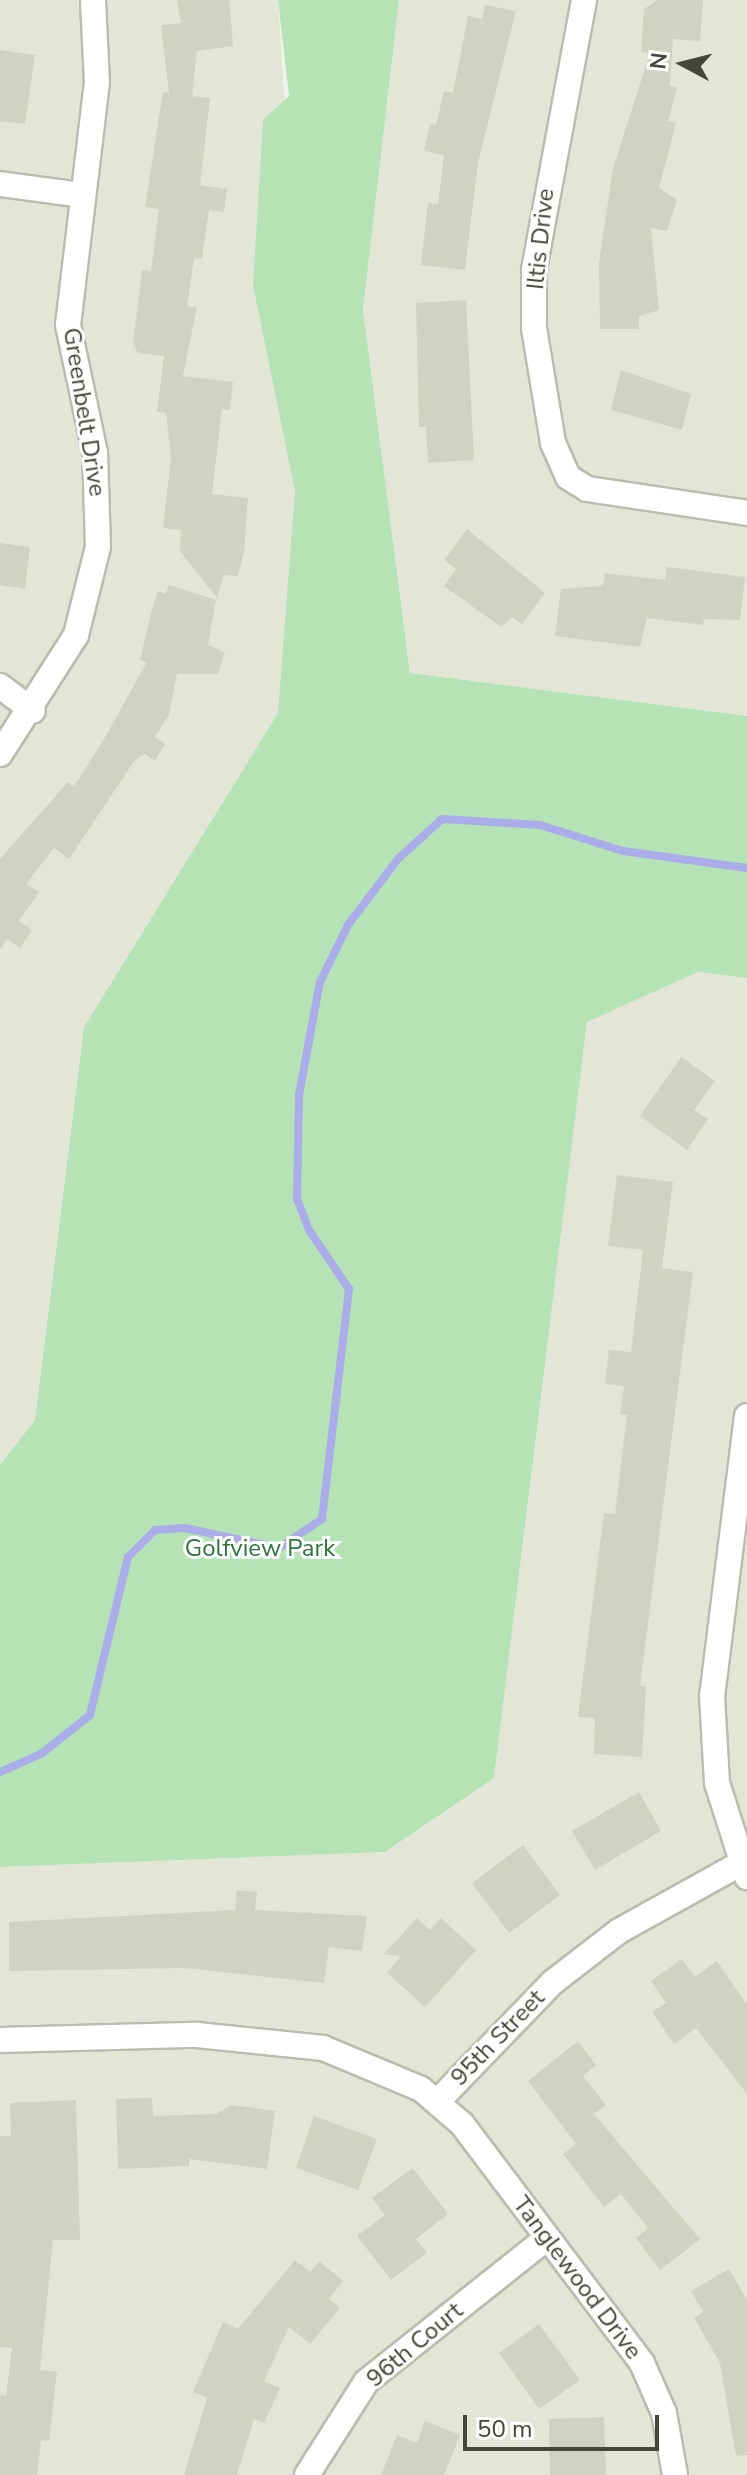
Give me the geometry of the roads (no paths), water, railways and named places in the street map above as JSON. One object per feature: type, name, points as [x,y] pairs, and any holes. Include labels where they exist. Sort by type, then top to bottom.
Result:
[{"type":"street","name":"Greenbelt Drive","points":[[0,754],[33,711],[76,635],[98,547],[95,453],[68,325],[98,59],[93,0]]},
{"type":"street","name":"Iltis Drive","points":[[584,0],[534,270],[540,382],[568,477],[610,497],[747,513]]},
{"type":"street","points":[[0,184],[82,195]]},
{"type":"street","points":[[0,686],[33,711]]},
{"type":"street","points":[[744,1871],[717,1783],[712,1696],[747,1416]]},
{"type":"street","name":"95th Street","points":[[0,2040],[197,2035],[323,2048],[374,2064],[437,2102],[553,1982],[619,1931],[744,1871]]},
{"type":"street","name":"Tanglewood Drive","points":[[437,2102],[462,2124],[642,2363],[664,2413],[675,2475]]},
{"type":"street","name":"96th Court","points":[[307,2475],[366,2382],[547,2238]]},
{"type":"waterway","points":[[0,1772],[41,1754],[90,1715],[128,1557],[155,1530],[185,1528],[279,1548],[322,1519],[349,1289],[309,1230],[297,1199],[299,1095],[320,982],[348,925],[398,859],[442,819],[540,825],[623,851],[747,868]]},
{"type":"park label","name":"Golfview Park","points":[[260,1549]]}]
